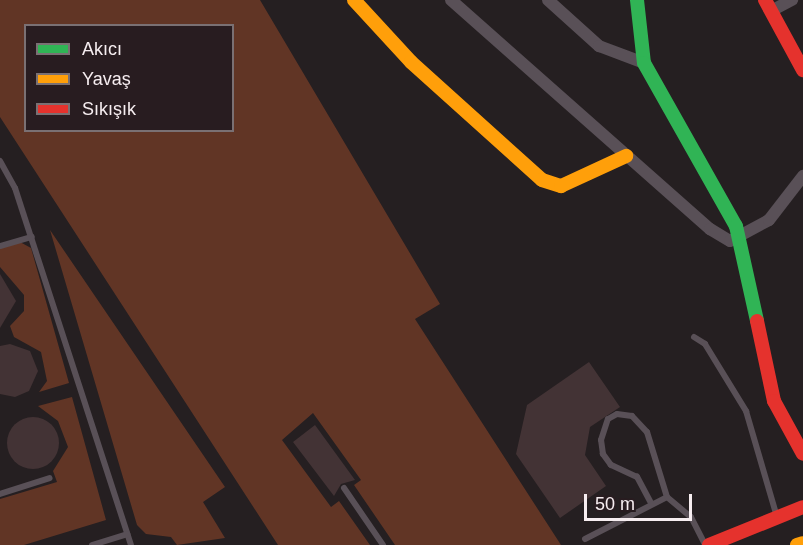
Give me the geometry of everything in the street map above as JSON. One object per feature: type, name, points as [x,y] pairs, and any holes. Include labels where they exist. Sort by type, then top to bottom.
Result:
[{"type":"street","points":[[354,0],[411,62],[542,180],[561,186],[626,156]]},
{"type":"street","points":[[451,0],[710,229],[730,241],[741,240],[769,220],[797,192],[803,176]]},
{"type":"street","points":[[548,0],[599,46],[644,63]]},
{"type":"street","points":[[637,0],[644,63],[741,240],[774,401],[803,454]]},
{"type":"street","points":[[792,0],[768,6],[803,70]]},
{"type":"street","points":[[707,545],[803,507]]},
{"type":"street","points":[[797,545],[803,543]]},
{"type":"lane","points":[[0,161],[32,237],[131,545]]},
{"type":"lane","points":[[0,246],[32,237]]},
{"type":"lane","points":[[694,337],[709,350],[746,411],[777,517]]},
{"type":"lane","points":[[651,503],[638,477],[611,465],[603,454],[601,440],[608,419],[617,414],[632,416],[647,432],[667,497],[691,517],[707,545]]},
{"type":"lane","points":[[0,494],[50,478]]},
{"type":"lane","points":[[344,488],[382,545]]},
{"type":"lane","points":[[585,539],[651,503],[667,497]]},
{"type":"lane","points":[[92,545],[128,534]]},
{"type":"shaded area","points":[[0,0],[260,0],[440,304],[415,319],[561,545],[395,545],[354,485],[361,480],[313,413],[282,440],[331,507],[339,501],[370,545],[278,545],[0,117]]},
{"type":"shaded area","points":[[50,230],[225,487],[203,502],[225,538],[177,545],[171,537],[146,534],[137,525]]},
{"type":"shaded area","points":[[20,242],[31,248],[69,383],[39,392],[47,381],[41,352],[14,337],[10,326],[24,311],[24,295],[0,267],[0,247]]},
{"type":"shaded area","points":[[72,397],[106,520],[24,545],[0,545],[0,499],[57,482],[53,471],[68,447],[58,421],[38,406]]},
{"type":"building","points":[[0,274],[16,301],[0,328]]},
{"type":"building","points":[[10,344],[30,351],[38,371],[29,391],[15,397],[0,394],[0,346]]},
{"type":"building","points":[[589,362],[620,407],[590,427],[585,455],[606,486],[560,518],[516,454],[527,405]]},
{"type":"building","points":[[28,417],[38,417],[47,421],[55,429],[59,443],[55,457],[47,465],[38,469],[28,469],[19,465],[11,457],[7,448],[7,438],[11,429],[19,421]]},
{"type":"building","points":[[315,425],[355,480],[341,484],[334,496],[293,442]]},
{"type":"traffic: fast","points":[[637,0],[644,63],[736,226],[757,321]]},
{"type":"traffic: slow","points":[[354,0],[411,62],[542,180],[561,186],[626,156]]},
{"type":"traffic: slow","points":[[797,545],[803,543]]},
{"type":"traffic: jam","points":[[765,0],[803,70]]},
{"type":"traffic: jam","points":[[757,321],[774,401],[803,454]]},
{"type":"traffic: jam","points":[[709,545],[803,507]]}]
